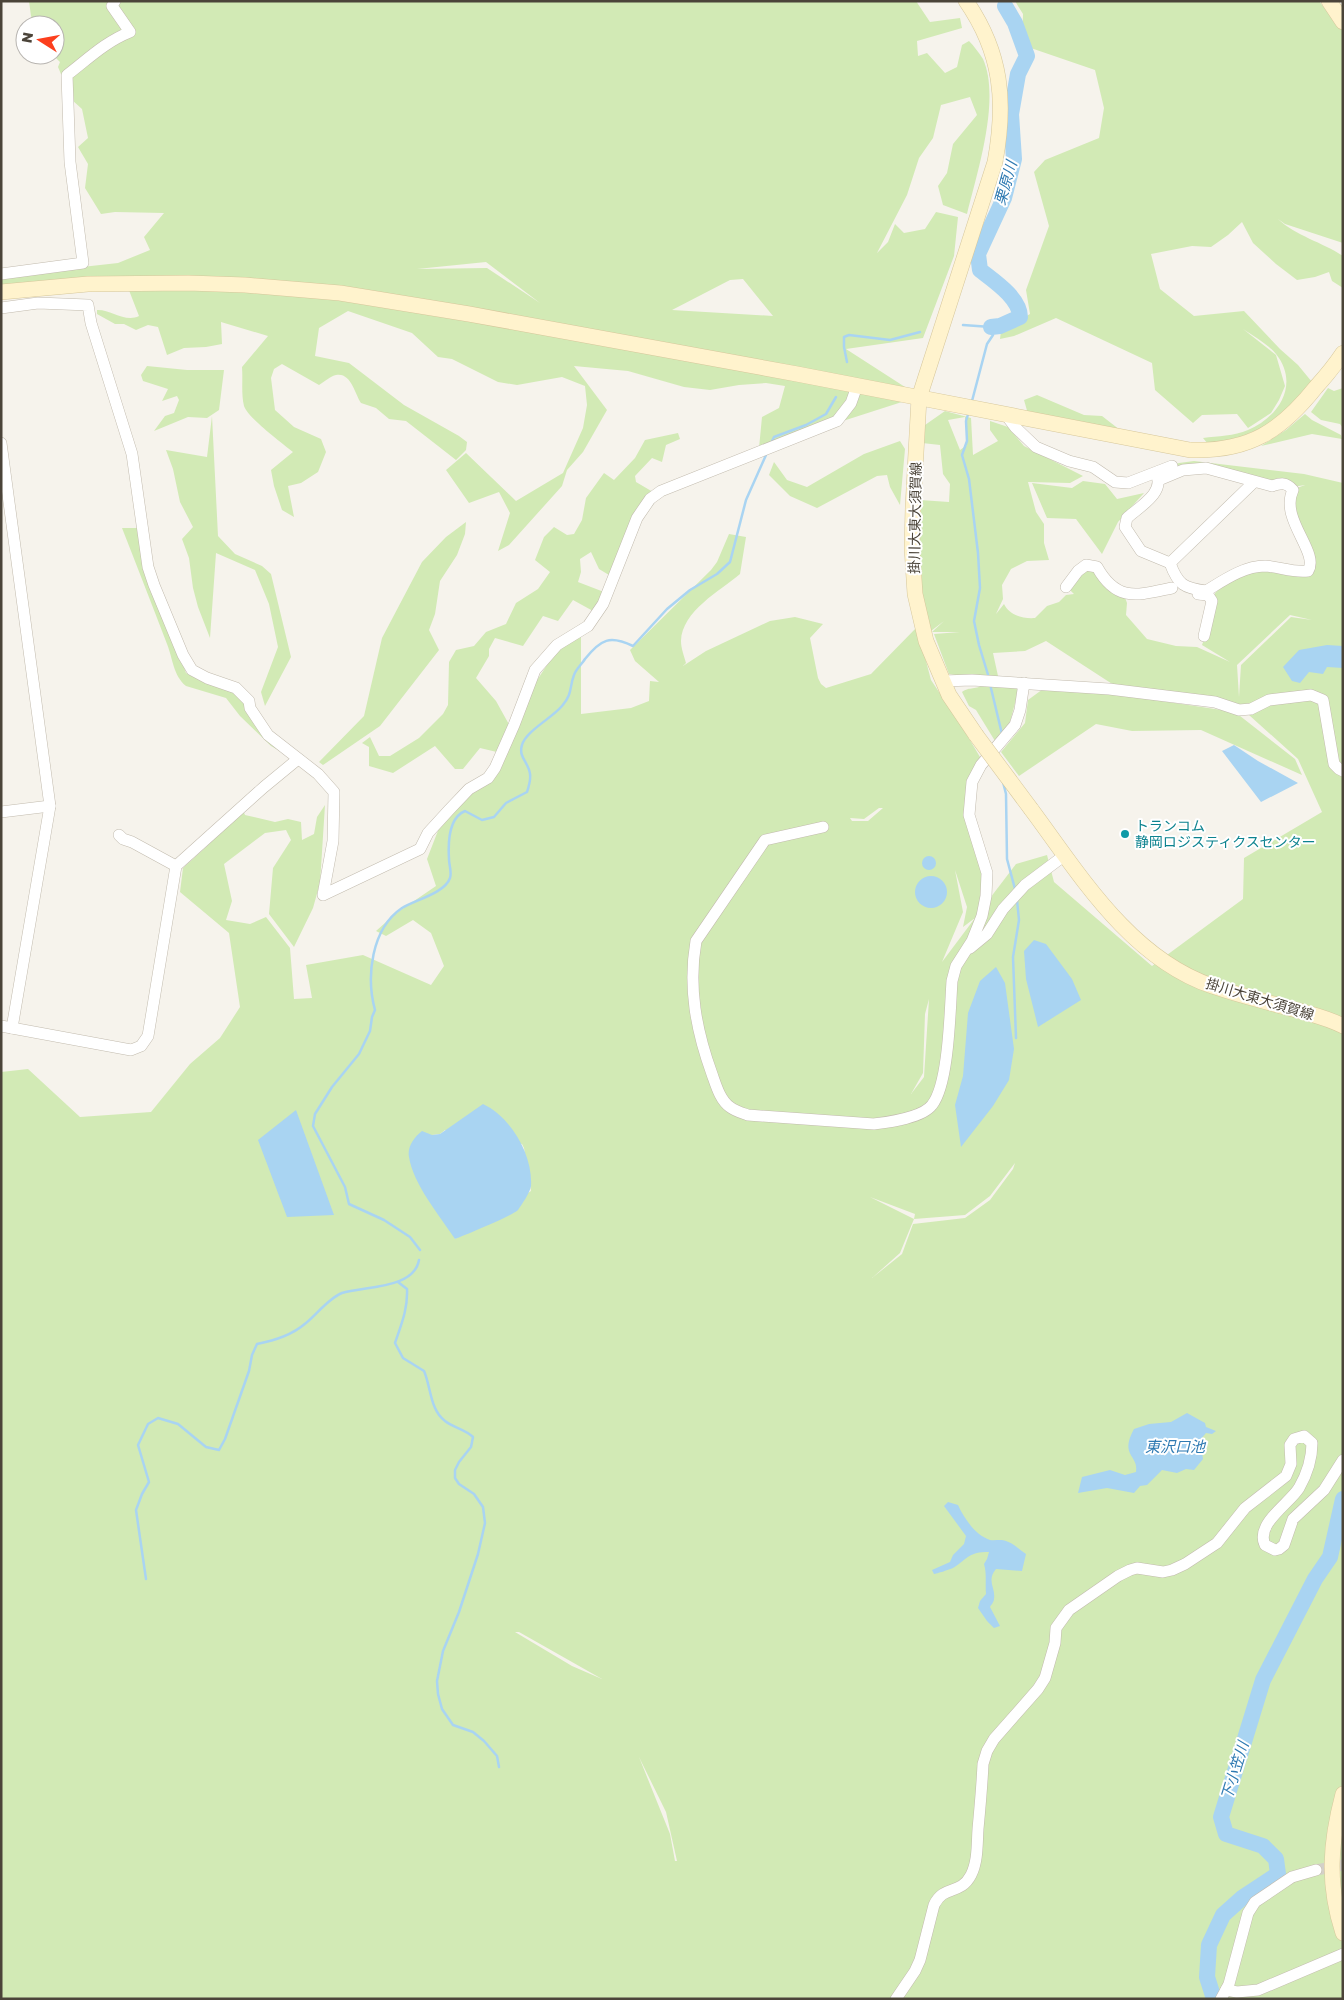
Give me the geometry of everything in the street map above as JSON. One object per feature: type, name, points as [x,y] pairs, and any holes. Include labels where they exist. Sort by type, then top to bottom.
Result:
[{"type":"street","points":[[1,274],[82,263],[70,162],[67,76],[95,52],[130,32],[112,6],[115,1]]},
{"type":"street","name":"掛川大東大須賀線","points":[[966,1],[976,16],[997,67],[1001,96],[1001,131],[995,162],[919,398],[912,540],[915,594],[926,641],[949,695],[976,735],[1095,896],[1122,927],[1147,949],[1180,971],[1211,986],[1308,1013],[1343,1026]]},
{"type":"street","points":[[1329,1],[1343,22]]},
{"type":"street","points":[[1,292],[88,284],[188,283],[245,285],[340,293],[469,314],[858,386],[1177,448],[1203,451],[1249,443],[1275,430],[1305,401],[1343,353]]},
{"type":"street","points":[[1,308],[38,303],[88,305],[91,322],[132,454],[148,567],[183,655],[192,670],[207,678],[236,688],[249,701],[250,708],[268,736],[318,774],[334,792],[333,841],[322,895],[420,849],[428,833],[468,789],[488,778],[496,768],[535,670],[557,645],[588,626],[603,604],[637,518],[650,499],[661,491],[838,421],[851,403],[858,386]]},
{"type":"street","points":[[1006,415],[1020,433],[1036,447],[1069,461],[1092,467],[1115,482],[1128,483],[1195,467],[1206,468],[1272,486],[1282,483],[1288,485],[1292,490],[1289,497],[1289,506],[1299,537],[1309,552],[1310,568],[1308,571],[1298,572],[1266,566],[1249,568],[1204,592],[1191,594],[1163,586],[1149,587]]},
{"type":"street","points":[[1,443],[50,806],[7,1027],[131,1050],[141,1046],[148,1036],[176,866],[264,787],[298,760]]},
{"type":"street","points":[[1157,476],[1180,463],[1201,460],[1203,451]]},
{"type":"street","points":[[1157,476],[1159,486],[1155,493],[1127,518],[1125,523],[1141,551],[1170,563],[1178,581],[1189,588],[1208,595],[1212,601],[1204,636]]},
{"type":"street","points":[[1170,563],[1254,482]]},
{"type":"street","points":[[1066,587],[1078,571],[1086,565],[1097,567],[1106,581],[1120,591],[1137,596],[1172,588]]},
{"type":"street","points":[[943,681],[972,680],[1024,683],[1133,692],[1215,702],[1239,710],[1251,709],[1269,700],[1311,695],[1323,700],[1334,764],[1343,771]]},
{"type":"street","points":[[823,827],[765,840],[696,941],[693,958],[693,1003],[700,1041],[719,1094],[730,1107],[748,1115],[874,1124],[891,1122],[920,1114],[931,1106],[940,1089],[952,981],[956,966],[972,941],[982,916],[986,896],[987,873],[969,815],[972,782],[980,765],[1015,725],[1020,710],[1024,683]]},
{"type":"street","points":[[1,812],[50,806]]},
{"type":"street","points":[[119,835],[123,839],[176,866]]},
{"type":"street","points":[[965,952],[987,934],[1024,885],[1065,855]]},
{"type":"street","points":[[896,1999],[915,1971],[920,1960],[938,1896],[963,1885],[971,1875],[976,1859],[983,1764],[987,1751],[994,1739],[1041,1684],[1049,1669],[1055,1643],[1056,1628],[1069,1610],[1124,1573],[1137,1568],[1163,1572],[1172,1570],[1192,1560],[1217,1543],[1245,1508],[1286,1476],[1291,1464],[1290,1444],[1294,1438],[1304,1436],[1312,1443],[1311,1458],[1306,1475],[1291,1500],[1270,1520],[1263,1533],[1265,1545],[1275,1550],[1279,1549],[1284,1545],[1292,1520],[1324,1490],[1343,1460]]},
{"type":"street","points":[[1343,1794],[1335,1822],[1331,1849],[1335,1906],[1343,1933]]},
{"type":"street","points":[[1316,1870],[1292,1877],[1256,1902],[1248,1913],[1223,1994],[1258,1990],[1343,1954]]},
{"type":"green space","points":[[29,1],[916,1],[930,22],[960,18],[962,28],[917,41],[918,56],[927,53],[945,73],[957,67],[962,45],[969,41],[983,59],[988,75],[989,94],[986,136],[967,214],[943,205],[938,186],[947,173],[953,144],[977,115],[970,97],[941,105],[933,138],[919,158],[907,195],[877,253],[888,242],[895,224],[904,233],[925,229],[936,212],[958,217],[954,256],[923,338],[846,349],[905,387],[905,401],[759,448],[762,417],[779,408],[785,386],[766,383],[710,390],[684,387],[628,371],[574,366],[607,410],[583,452],[567,470],[562,486],[509,545],[498,551],[510,513],[499,492],[469,503],[446,470],[466,453],[516,501],[563,473],[583,428],[587,405],[585,386],[562,377],[517,385],[498,382],[452,359],[438,357],[412,333],[348,311],[319,328],[315,356],[349,363],[404,405],[459,436],[467,442],[466,450],[456,460],[406,421],[389,419],[376,408],[361,403],[352,384],[341,375],[336,375],[319,385],[282,364],[274,369],[271,378],[275,410],[294,427],[321,439],[326,452],[318,472],[301,483],[288,486],[294,517],[282,510],[271,470],[293,452],[252,417],[244,406],[243,401],[242,367],[268,336],[221,322],[222,344],[184,348],[167,355],[158,327],[148,325],[136,330],[124,324],[115,324],[97,314],[97,310],[102,310],[128,318],[139,316],[125,280],[1,286],[1,276],[118,263],[150,250],[144,237],[164,213],[115,212],[101,214],[85,188],[88,164],[78,147],[88,138],[82,109],[72,100],[59,65],[65,65],[65,15],[31,15]],"holes":[[[486,262],[540,303],[487,268],[417,269]],[[743,279],[773,316],[672,310],[730,280]]]},
{"type":"green space","points":[[1015,1],[1319,1],[1343,31],[1343,243],[1285,224],[1278,219],[1293,230],[1343,256],[1343,288],[1332,281],[1329,272],[1297,280],[1253,243],[1242,222],[1211,247],[1192,246],[1151,254],[1160,289],[1194,316],[1244,311],[1298,365],[1312,382],[1278,421],[1236,439],[1208,444],[1203,438],[1232,435],[1248,430],[1269,417],[1283,398],[1286,388],[1286,377],[1283,365],[1276,354],[1269,347],[1243,329],[1276,355],[1285,386],[1271,413],[1248,428],[1237,414],[1202,415],[1193,423],[1155,390],[1152,363],[1056,318],[1014,336],[1000,339],[1001,331],[1030,314],[1026,290],[1049,226],[1034,172],[1045,160],[1099,138],[1104,108],[1095,70],[1022,45],[1023,14]]},
{"type":"green space","points":[[147,366],[187,370],[224,370],[219,410],[207,418],[188,417],[154,431],[165,416],[174,413],[179,400],[177,396],[162,401],[168,389],[143,381],[141,375]]},
{"type":"green space","points":[[1328,388],[1334,391],[1343,388],[1343,428],[1340,424],[1321,420],[1311,412]]},
{"type":"green space","points":[[1037,395],[1084,415],[1102,416],[1120,430],[1028,414],[1024,400]]},
{"type":"green space","points":[[945,411],[971,418],[973,455],[998,441],[990,430],[990,421],[1008,427],[1024,446],[1083,476],[1070,483],[1028,482],[1036,512],[1044,524],[1044,543],[1049,560],[1027,561],[1011,569],[1002,585],[1003,599],[996,614],[1004,604],[1009,611],[1017,616],[1035,618],[1047,606],[1059,602],[1066,595],[1074,594],[1069,589],[1086,565],[1123,592],[1127,603],[1126,615],[1147,639],[1176,646],[1197,647],[1230,662],[1202,645],[1214,612],[1215,593],[1226,583],[1262,569],[1291,575],[1311,563],[1293,517],[1297,488],[1305,485],[1293,487],[1278,482],[1206,468],[1158,471],[1179,463],[1194,461],[1304,474],[1343,483],[1343,1999],[1,1999],[1,1072],[28,1069],[80,1117],[151,1112],[190,1064],[220,1038],[240,1007],[229,933],[180,892],[183,868],[206,847],[242,808],[245,815],[275,822],[288,819],[301,822],[302,840],[314,834],[317,817],[325,805],[320,883],[313,908],[294,947],[269,914],[273,868],[291,840],[286,830],[265,833],[224,864],[232,901],[226,920],[250,924],[266,917],[290,948],[294,999],[312,998],[306,965],[363,955],[431,985],[444,966],[431,933],[413,920],[386,936],[376,931],[395,914],[436,886],[427,859],[441,823],[460,798],[483,784],[530,691],[562,642],[581,637],[581,714],[631,708],[649,701],[650,681],[659,682],[635,661],[630,650],[711,570],[717,562],[729,534],[746,537],[740,574],[703,603],[688,620],[683,630],[681,641],[686,663],[683,666],[706,651],[770,621],[795,617],[823,624],[810,638],[818,678],[826,688],[871,674],[917,627],[931,680],[980,757],[972,782],[969,815],[987,880],[984,906],[1016,864],[1047,855],[1054,882],[1152,966],[1243,899],[1244,858],[1322,812],[1298,759],[1239,706],[1123,691],[1046,641],[1025,651],[993,653],[998,676],[949,674],[934,634],[960,632],[932,632],[944,621],[931,631],[922,594],[919,567],[920,500],[949,502],[950,484],[943,474],[940,445],[922,443],[925,425]],"holes":[[[965,417],[967,445],[960,450],[948,420]],[[1290,615],[1312,620],[1291,617],[1241,665],[1239,697],[1237,665]],[[879,808],[883,808],[868,821],[852,821],[850,818],[864,819]],[[955,870],[967,907],[963,927],[975,918],[942,962],[963,912]],[[929,999],[924,1077],[911,1094],[923,1073],[925,1014]],[[445,1130],[522,1144],[531,1191],[455,1239],[432,1135],[440,1134]],[[1015,1163],[1013,1169],[990,1200],[965,1218],[913,1224],[902,1254],[872,1278],[900,1253],[914,1219],[965,1215],[990,1196]],[[870,1197],[915,1214],[914,1219]],[[515,1632],[519,1632],[602,1679],[572,1666]],[[639,1757],[666,1812],[677,1861],[675,1861],[670,1834]]]},
{"type":"green space","points":[[1305,414],[1312,420],[1341,435],[1342,439],[1312,434],[1261,446],[1286,430]]},
{"type":"green space","points":[[212,416],[218,536],[235,554],[262,566],[271,574],[291,657],[265,706],[261,692],[278,647],[269,604],[255,570],[216,553],[210,638],[198,607],[189,558],[182,539],[193,527],[180,502],[173,469],[166,450],[207,457]]},
{"type":"green space","points":[[678,433],[680,439],[666,445],[662,462],[652,458],[635,476],[636,482],[653,492],[609,575],[599,569],[591,552],[580,559],[581,572],[578,582],[604,592],[593,611],[573,600],[558,621],[543,616],[523,646],[495,638],[489,649],[489,656],[476,678],[496,701],[511,728],[501,753],[480,748],[463,769],[455,769],[435,746],[393,773],[369,766],[369,747],[362,743],[370,737],[379,756],[390,756],[419,738],[443,714],[448,705],[449,662],[456,650],[474,646],[486,632],[506,624],[516,603],[538,589],[550,572],[535,560],[544,537],[554,527],[567,535],[574,534],[582,520],[586,498],[604,473],[614,480],[635,458],[645,440]]},
{"type":"green space","points":[[900,441],[905,449],[900,505],[890,487],[887,475],[877,476],[817,508],[790,496],[769,475],[774,462],[787,480],[807,487],[864,454]]},
{"type":"green space","points":[[1083,481],[1105,484],[1117,499],[1144,493],[1118,522],[1102,554],[1076,519],[1047,518],[1032,483],[1072,488]]},
{"type":"green space","points":[[466,522],[465,534],[457,555],[440,581],[435,614],[429,630],[439,650],[380,726],[323,765],[319,762],[364,716],[382,638],[422,562],[446,537]]},
{"type":"green space","points":[[122,528],[138,528],[186,673],[235,691],[263,732],[290,757],[271,746],[240,716],[226,698],[186,686],[178,677]]},
{"type":"green space","points":[[986,683],[1019,688],[1010,722],[995,741],[976,710],[969,706],[962,692]]},
{"type":"green space","points":[[1043,689],[1101,692],[1235,712],[1295,759],[1302,775],[1201,730],[1132,731],[1096,724],[1019,776],[1001,752],[1025,723],[1028,700]]},
{"type":"water","points":[[1327,645],[1343,646],[1343,668],[1327,667],[1323,674],[1309,672],[1300,683],[1292,681],[1283,667],[1299,650]]},
{"type":"water","points":[[1234,745],[1258,761],[1298,783],[1261,802],[1222,751]]},
{"type":"water","points":[[926,856],[932,856],[936,863],[932,870],[926,870],[922,866],[922,860]]},
{"type":"water","points":[[931,876],[942,881],[947,892],[942,903],[931,908],[920,903],[915,892],[920,881]]},
{"type":"water","points":[[1034,940],[1046,944],[1072,979],[1081,1000],[1038,1027],[1026,979],[1024,951]]},
{"type":"water","points":[[996,967],[1005,983],[1014,1049],[1009,1080],[993,1106],[961,1147],[955,1105],[963,1076],[968,1013],[980,981]]},
{"type":"water","points":[[483,1104],[503,1118],[518,1138],[528,1162],[531,1186],[524,1202],[514,1213],[455,1239],[421,1189],[412,1167],[409,1150],[416,1136],[422,1131],[432,1135],[440,1134]]},
{"type":"water","points":[[296,1110],[334,1215],[287,1217],[258,1140]]},
{"type":"water","name":"東沢口池","points":[[1187,1413],[1205,1423],[1206,1427],[1216,1431],[1212,1434],[1206,1433],[1200,1440],[1203,1459],[1194,1470],[1186,1469],[1177,1473],[1162,1470],[1147,1485],[1140,1486],[1134,1493],[1107,1488],[1078,1493],[1082,1477],[1110,1470],[1125,1475],[1136,1472],[1135,1462],[1130,1454],[1128,1445],[1134,1429],[1149,1424],[1171,1422]]},
{"type":"water","points":[[948,1502],[958,1505],[975,1530],[985,1538],[1009,1542],[1026,1554],[1022,1571],[996,1569],[993,1573],[994,1599],[990,1607],[1000,1626],[994,1628],[978,1608],[980,1601],[986,1594],[984,1564],[989,1552],[973,1554],[953,1568],[934,1574],[932,1570],[950,1562],[953,1555],[964,1544],[966,1536],[944,1506]]},
{"type":"waterway","name":"栗原川","points":[[991,327],[1000,326],[1020,317],[1016,303],[1011,297],[980,270],[978,254],[1004,198],[1014,159],[1011,114],[1018,74],[1027,56],[1015,23],[1005,6]]},
{"type":"waterway","points":[[963,325],[991,327],[993,335],[987,344],[972,401]]},
{"type":"waterway","points":[[847,362],[844,337],[849,335],[890,340],[920,332]]},
{"type":"waterway","points":[[771,443],[774,437],[806,425],[826,414],[836,397]]},
{"type":"waterway","points":[[969,411],[966,421],[967,441],[962,455],[969,479],[978,553],[980,588],[974,621],[989,678]]},
{"type":"waterway","points":[[420,1250],[410,1237],[384,1220],[349,1204],[345,1187],[313,1126],[315,1114],[332,1087],[359,1054],[370,1031],[375,1010],[372,997],[371,969],[377,941],[383,928],[402,908],[436,892],[447,883],[451,873],[449,861],[450,832],[459,814],[465,811],[482,820],[494,817],[506,803],[527,792],[530,776],[521,753],[524,740],[558,711],[569,694],[575,673],[591,652],[601,643],[612,640],[633,646],[667,609],[690,590],[717,574],[730,562],[746,500],[766,455]]},
{"type":"waterway","points":[[990,684],[1002,734]]},
{"type":"waterway","points":[[1003,782],[1006,794],[1007,859],[1015,889]]},
{"type":"waterway","points":[[1016,1038],[1013,957],[1019,920],[1017,900]]},
{"type":"waterway","points":[[146,1579],[136,1510],[149,1482],[138,1445],[148,1424],[158,1418],[178,1424],[206,1447],[219,1450],[225,1439],[257,1344],[277,1339],[295,1331],[337,1295],[399,1281],[415,1269],[419,1260]]},
{"type":"waterway","points":[[398,1282],[407,1289],[407,1296],[404,1317],[395,1343],[403,1358],[424,1371],[436,1411],[440,1416],[448,1423],[473,1437],[471,1447],[455,1470],[455,1478],[459,1484],[474,1494],[483,1507],[485,1523],[478,1554],[459,1612],[443,1651],[437,1681],[438,1694],[442,1709],[453,1725],[473,1732],[484,1741],[497,1756],[499,1767]]},
{"type":"waterway","name":"下小笠川","points":[[1214,1999],[1207,1977],[1209,1945],[1223,1915],[1242,1898],[1278,1874],[1276,1859],[1263,1846],[1226,1834],[1221,1817],[1263,1680],[1315,1579],[1330,1557],[1343,1499]]},
{"type":"tunnel","points":[[1316,1870],[1343,1865]]},
{"type":"place","name":"トランコム 静岡ロジスティクスセンター","points":[[1125,834]]}]
